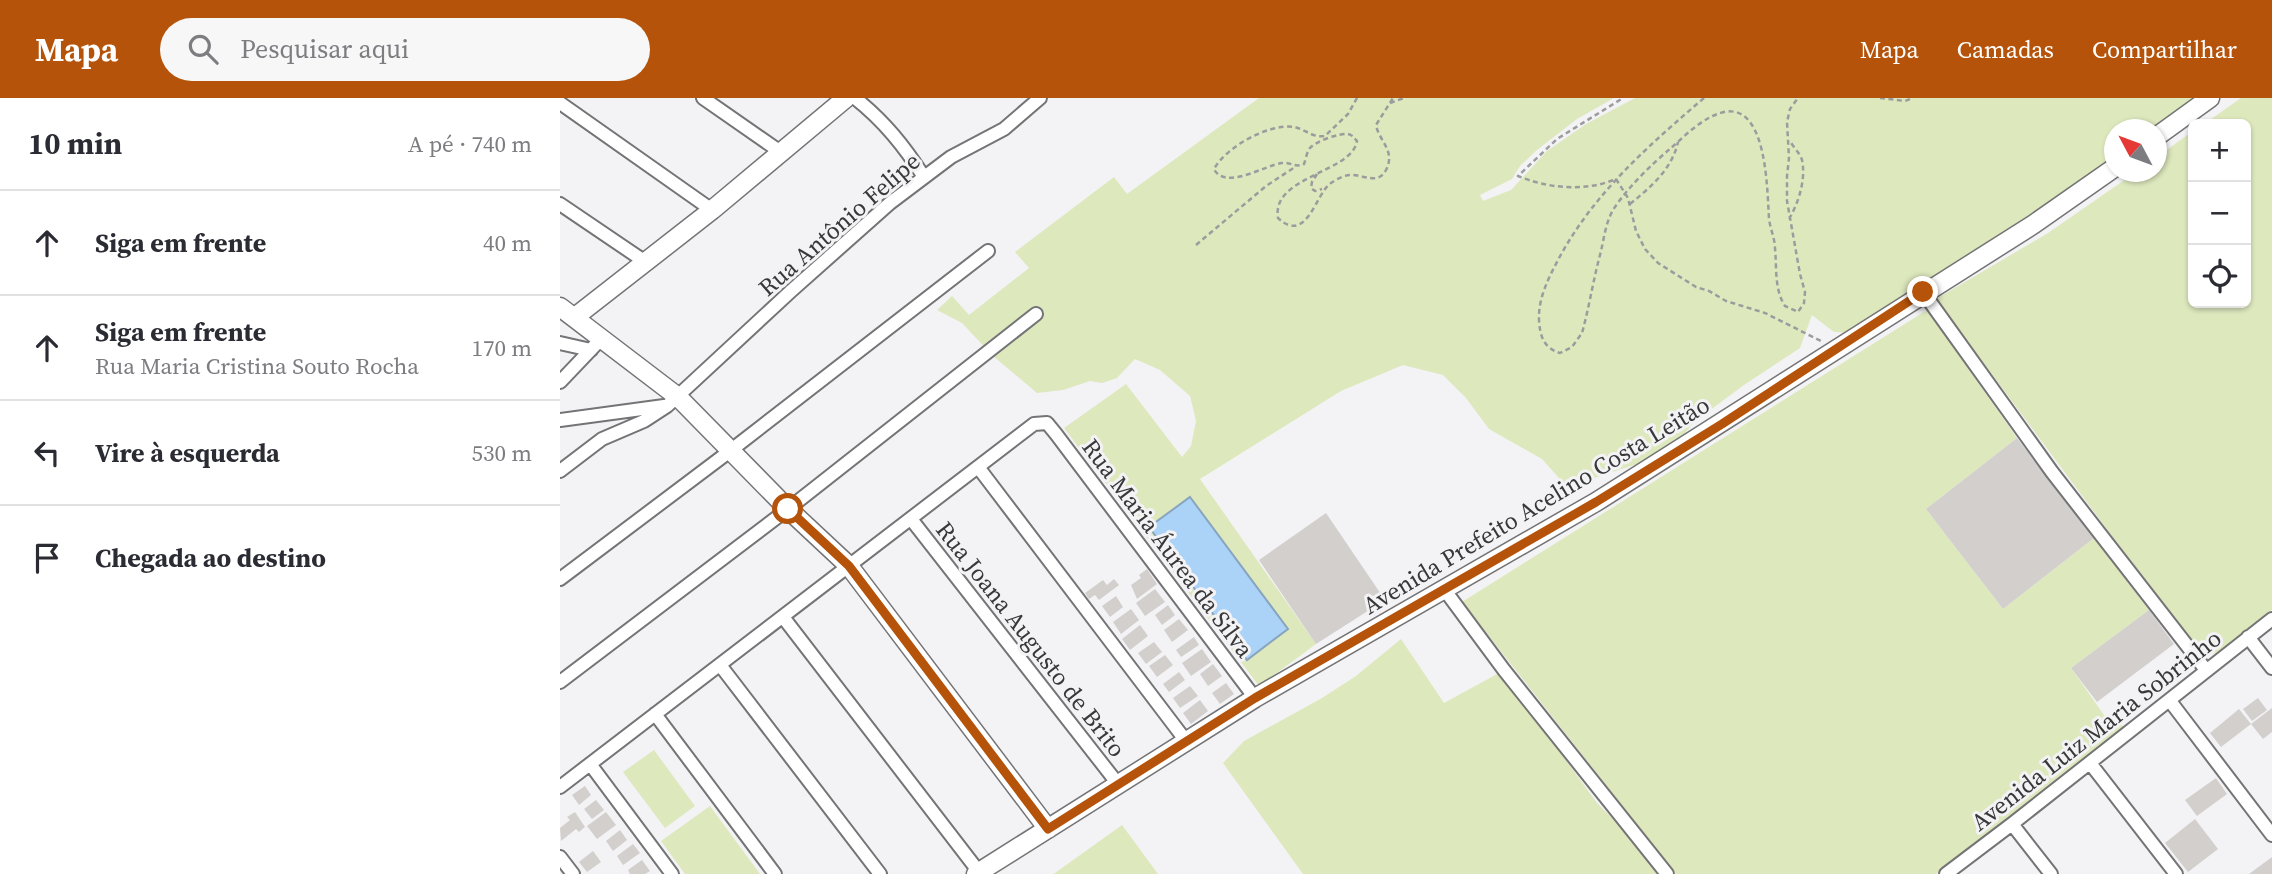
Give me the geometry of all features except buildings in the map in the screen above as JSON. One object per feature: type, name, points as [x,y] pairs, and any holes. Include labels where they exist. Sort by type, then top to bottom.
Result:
[{"type":"street","points":[[703,98],[782,153]]},
{"type":"street","points":[[846,98],[647,263],[567,312],[596,344],[673,402],[730,451],[849,566],[1048,829]]},
{"type":"street","points":[[855,98],[877,115],[892,132],[924,177]]},
{"type":"street","name":"Rua Antônio Felipe","points":[[560,471],[602,439],[644,421],[673,402],[890,203],[951,157],[1004,129],[1040,98]]},
{"type":"street","points":[[2167,130],[2210,98]]},
{"type":"street","points":[[560,103],[712,211]]},
{"type":"street","name":"Avenida Prefeito Acelino Costa Leitão","points":[[977,873],[1255,698],[1596,502],[2034,224],[2104,176]]},
{"type":"street","points":[[560,204],[647,263]]},
{"type":"street","points":[[560,579],[988,251]]},
{"type":"street","points":[[1923,292],[2052,472],[2206,670]]},
{"type":"street","points":[[560,682],[788,509],[1036,314]]},
{"type":"street","points":[[560,342],[596,344]]},
{"type":"street","points":[[560,382],[596,344]]},
{"type":"street","points":[[560,420],[673,402]]},
{"type":"street","name":"Rua Maria Áurea da Silva","points":[[978,467],[1034,424],[1047,423],[1255,698]]},
{"type":"street","points":[[560,787],[978,467],[1186,741]]},
{"type":"street","name":"Rua Joana Augusto de Brito","points":[[911,519],[1118,784]]},
{"type":"street","points":[[1444,589],[1504,670],[1667,874]]},
{"type":"street","points":[[783,617],[977,873]]},
{"type":"street","name":"Avenida Luiz Maria Sobrinho","points":[[1946,874],[2272,619]]},
{"type":"street","points":[[2248,637],[2272,668]]},
{"type":"street","points":[[720,664],[880,874]]},
{"type":"street","points":[[2169,701],[2272,835]]},
{"type":"street","points":[[655,714],[775,874]]},
{"type":"street","points":[[2090,763],[2176,874]]},
{"type":"street","points":[[590,764],[672,874]]},
{"type":"street","points":[[2012,824],[2051,874]]},
{"type":"street","points":[[560,857],[573,874]]},
{"type":"path","points":[[1296,167],[1279,163],[1256,172],[1230,177],[1221,177],[1214,169],[1241,143],[1285,126],[1298,128],[1315,136],[1325,136],[1348,114],[1357,98]]},
{"type":"path","points":[[1319,172],[1312,182],[1311,188],[1315,191],[1350,174],[1370,179],[1379,178],[1389,164],[1389,150],[1376,125],[1393,98]]},
{"type":"path","points":[[1389,103],[1404,98]]},
{"type":"path","points":[[1616,179],[1595,187],[1580,188],[1535,182],[1518,176],[1557,139],[1623,98]]},
{"type":"path","points":[[1704,98],[1650,144],[1616,179],[1567,243],[1543,290],[1539,310],[1541,337],[1547,347],[1560,353],[1572,347],[1582,333],[1604,233],[1612,211],[1626,193],[1678,142],[1699,124],[1725,112],[1734,112],[1744,117],[1754,129],[1763,148],[1778,288],[1785,306],[1798,312],[1804,303],[1805,292],[1789,219],[1787,176],[1787,122],[1790,109],[1798,98]]},
{"type":"path","points":[[1882,98],[1905,101],[1913,98]]},
{"type":"path","points":[[1196,245],[1266,186],[1304,164],[1312,146],[1347,134],[1357,141],[1356,148],[1346,159],[1288,192],[1280,201],[1278,218],[1292,225],[1308,218],[1325,188]]},
{"type":"path","points":[[1789,140],[1802,160],[1801,191],[1789,219]]},
{"type":"path","points":[[1630,204],[1665,171],[1675,156],[1678,142]]},
{"type":"path","points":[[1616,179],[1626,193],[1645,249],[1658,263],[1696,287],[1709,290],[1726,301],[1765,313],[1838,349]]},
{"type":"green space","points":[[1259,98],[1614,98],[1577,119],[1537,150],[1520,166],[1512,179],[1480,195],[1483,201],[1511,190],[1547,151],[1586,124],[1635,98],[2206,98],[2167,123],[2167,119],[2104,119],[2104,171],[1855,333],[1834,332],[1812,315],[1800,348],[1694,422],[1672,449],[1658,461],[1634,465],[1567,487],[1542,459],[1489,429],[1466,398],[1443,375],[1403,365],[1341,391],[1200,479],[1316,644],[1259,686],[1064,428],[1126,384],[1182,457],[1191,446],[1196,421],[1190,396],[1160,370],[1135,359],[1117,378],[1102,383],[1090,381],[1063,390],[1037,393],[993,356],[962,323],[937,310],[952,296],[969,315],[1029,268],[1015,252],[1114,177],[1127,194]]},
{"type":"green space","points":[[2241,98],[2272,98],[2272,610],[2220,651],[2208,654],[2195,648],[1936,299],[2048,233],[2122,182],[2167,182],[2167,150],[2188,135],[2188,308],[2251,308],[2251,119],[2211,119]]},
{"type":"green space","points":[[1927,310],[2017,438],[1926,509],[2003,609],[2094,538],[2149,610],[2071,668],[2104,715],[2125,727],[1936,874],[1676,874],[1462,602]]},
{"type":"green space","points":[[1401,639],[1444,703],[1499,673],[1597,803],[1617,823],[1658,874],[1303,874],[1223,763],[1244,741],[1356,676]]},
{"type":"green space","points":[[654,750],[695,806],[665,828],[623,772]]},
{"type":"green space","points":[[710,806],[760,874],[685,874],[661,841]]},
{"type":"green space","points":[[1122,825],[1158,874],[1053,874],[1055,873]]},
{"type":"water","points":[[1190,497],[1288,629],[1247,660],[1149,527]]},
{"type":"route","points":[[788,509],[849,566],[1048,829],[1255,698],[1596,502],[1722,424],[1923,292]]}]
